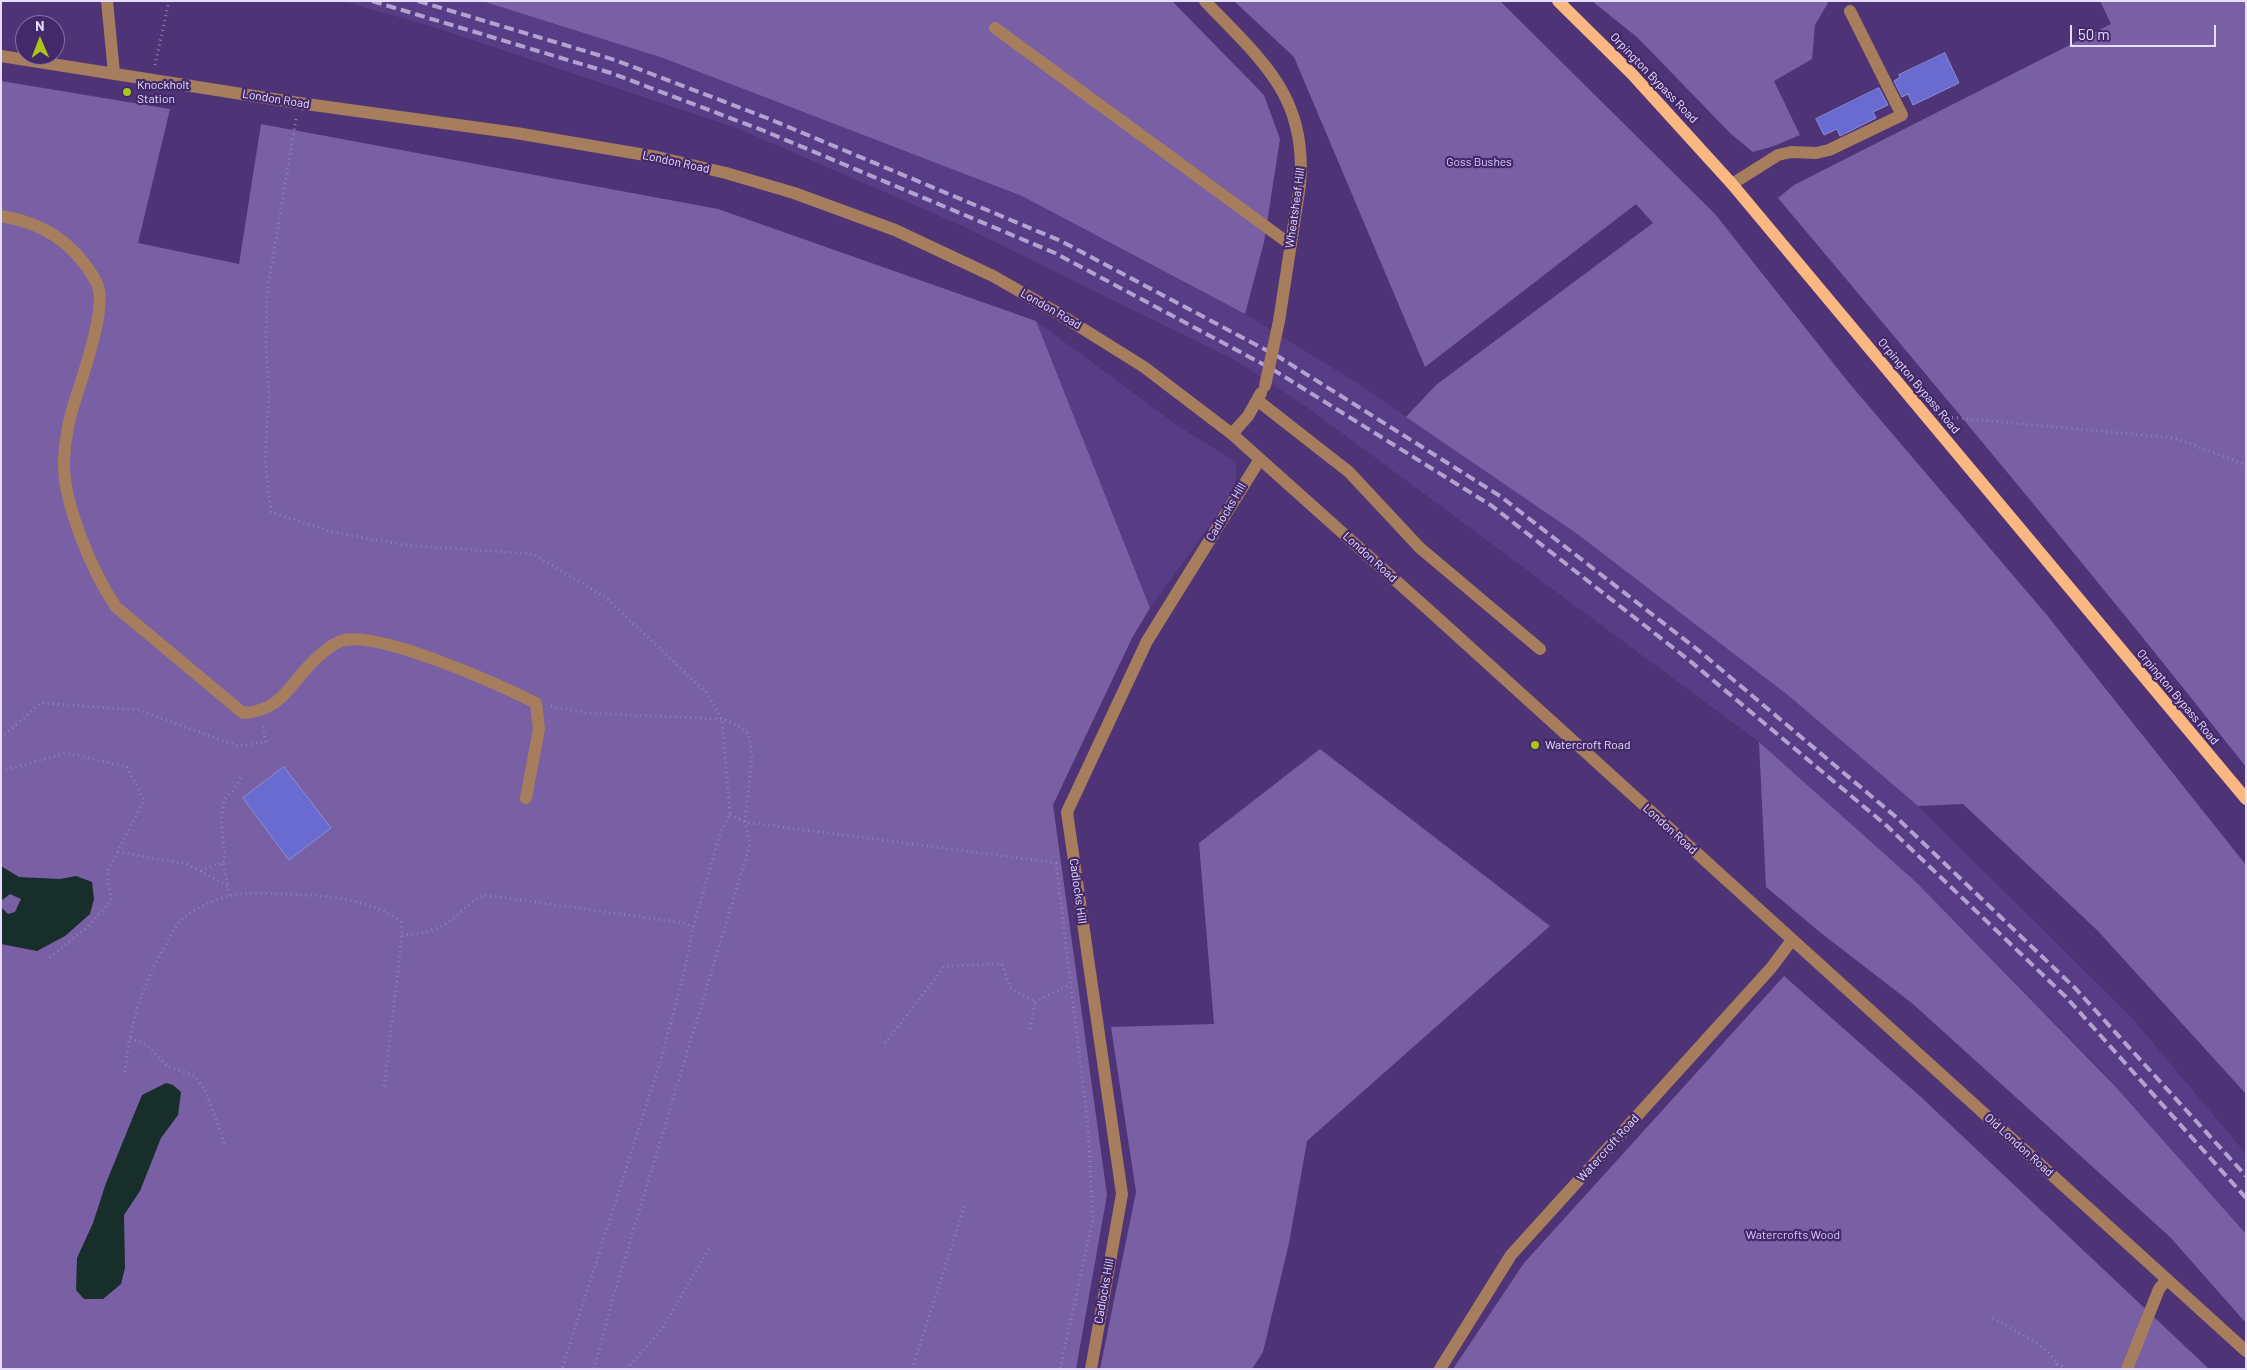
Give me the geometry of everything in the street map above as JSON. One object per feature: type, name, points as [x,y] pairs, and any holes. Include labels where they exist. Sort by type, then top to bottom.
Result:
[{"type":"main road","name":"Orpington Bypass Road","points":[[1558,1],[1632,74],[1732,184],[2246,799]]},
{"type":"street","points":[[107,1],[114,73]]},
{"type":"street","name":"Wheatsheaf Hill","points":[[1206,1],[1268,68],[1281,87],[1291,109],[1299,136],[1302,164],[1279,321],[1265,386],[1242,424],[1232,434]]},
{"type":"street","points":[[1732,184],[1778,155],[1791,152],[1807,154],[1830,150],[1902,115],[1850,12]]},
{"type":"street","points":[[995,28],[1291,245]]},
{"type":"street","name":"London Road","points":[[1,56],[298,103],[516,133],[657,157],[726,173],[829,205],[895,230],[961,260],[1098,336],[1144,367],[1232,434],[1792,940]]},
{"type":"street","points":[[1,216],[26,221],[48,230],[67,244],[88,267],[98,287],[100,306],[70,416],[64,461],[71,508],[106,591],[116,607],[243,713],[260,711],[274,704],[295,684],[318,656],[343,640],[366,639],[401,648],[507,688],[536,704],[539,729],[526,798]]},
{"type":"street","points":[[1257,400],[1350,472],[1420,548],[1540,649]]},
{"type":"street","name":"Cadlocks Hill","points":[[1091,1369],[1122,1194],[1067,812],[1147,641],[1260,459]]},
{"type":"street","name":"Old London Road","points":[[1792,940],[2246,1351]]},
{"type":"street","name":"Watercroft Road","points":[[1440,1369],[1511,1255],[1771,968],[1792,940]]},
{"type":"street","points":[[2127,1369],[2159,1289],[2167,1279]]},
{"type":"path","points":[[152,80],[169,1]]},
{"type":"path","points":[[298,103],[267,293],[266,346],[269,396],[265,458],[271,512],[332,532],[405,545],[533,554],[605,597],[707,693],[722,719],[730,815],[721,831],[693,927],[685,969],[662,1056],[562,1369]]},
{"type":"path","points":[[1925,415],[2175,438],[2246,465]]},
{"type":"path","points":[[1,738],[41,703],[138,710],[238,746],[266,742],[260,711]]},
{"type":"path","points":[[536,704],[587,713],[722,719],[737,725],[749,735],[752,757],[745,822],[750,844],[621,1270],[594,1369]]},
{"type":"path","points":[[1,771],[66,752],[127,767],[144,800],[107,872],[111,901],[86,929],[49,958]]},
{"type":"path","points":[[229,896],[223,864],[221,824],[224,800],[235,788],[241,777]]},
{"type":"path","points":[[730,815],[745,822],[1074,865]]},
{"type":"path","points":[[118,852],[187,864],[228,886]]},
{"type":"path","points":[[1056,863],[1088,1126],[1093,1219],[1060,1369]]},
{"type":"path","points":[[201,872],[213,865],[223,864]]},
{"type":"path","points":[[124,1072],[130,1039],[143,994],[160,954],[178,924],[191,912],[229,896],[288,894],[336,897],[392,914],[401,922],[402,935],[398,956],[384,1088]]},
{"type":"path","points":[[402,935],[421,934],[452,920],[477,897],[485,895],[684,923],[693,927]]},
{"type":"path","points":[[884,1043],[944,966],[1002,964],[1010,988],[1035,1002]]},
{"type":"path","points":[[1035,1002],[1071,984]]},
{"type":"path","points":[[1030,1031],[1035,1002]]},
{"type":"path","points":[[130,1039],[146,1044],[168,1067],[195,1076],[205,1090],[224,1144]]},
{"type":"path","points":[[912,1369],[964,1206]]},
{"type":"path","points":[[628,1369],[662,1328],[710,1247]]},
{"type":"path","points":[[1993,1318],[2034,1342],[2054,1359],[2057,1364],[2068,1369]]},
{"type":"path","points":[[2054,1369],[2057,1364]]},
{"type":"shaded area","points":[[342,1],[482,1],[663,58],[1022,196],[1245,314],[1357,383],[1576,533],[1789,696],[1918,806],[2132,1018],[2246,1154],[2246,1234],[2102,1071],[1916,882],[1759,742],[1311,410],[1237,361],[958,224],[737,128],[434,27]]},
{"type":"shaded area","points":[[1036,321],[1178,426],[1236,462],[1236,489],[1150,608]]},
{"type":"shaded area","points":[[1,866],[19,877],[60,879],[76,876],[92,882],[94,899],[90,914],[65,936],[37,951],[1,944],[1,907],[8,914],[15,912],[21,899],[10,894],[1,901]]},
{"type":"shaded area","points":[[166,1083],[173,1085],[181,1092],[178,1115],[161,1138],[140,1191],[124,1215],[125,1268],[121,1284],[103,1299],[84,1299],[76,1290],[77,1258],[93,1223],[106,1183],[142,1095]]},
{"type":"green space","points":[[482,1],[1172,1],[1264,95],[1280,139],[1264,242],[1245,314],[1022,196],[663,58]]},
{"type":"green space","name":"Goss Bushes","points":[[1234,1],[1500,1],[1715,214],[1849,383],[2046,614],[2246,865],[2246,1094],[2098,931],[1963,804],[1918,806],[1789,696],[1576,533],[1406,417],[1436,385],[1653,223],[1636,204],[1425,367],[1294,57]]},
{"type":"green space","points":[[1592,1],[1829,1],[1815,25],[1812,59],[1774,81],[1800,135],[1774,146],[1753,152],[1730,133],[1638,38]]},
{"type":"green space","points":[[2100,1],[2246,1],[2246,767],[2073,552],[1778,198],[1794,185],[2111,24]]},
{"type":"green space","points":[[1,81],[170,109],[138,243],[239,264],[261,124],[718,209],[1036,321],[1150,608],[1132,638],[1053,805],[1107,1195],[1076,1369],[1,1369]]},
{"type":"green space","points":[[1759,742],[1916,882],[2115,1086],[2246,1234],[2246,1323],[2170,1237],[1913,1004],[1821,933],[1766,887]]},
{"type":"green space","points":[[1320,749],[1550,926],[1307,1141],[1289,1243],[1263,1352],[1252,1369],[1100,1369],[1136,1192],[1111,1027],[1214,1024],[1199,843]]},
{"type":"green space","name":"Watercrofts Wood","points":[[1784,976],[1921,1097],[2209,1369],[1453,1369],[1524,1263]]},
{"type":"building","points":[[1945,53],[1959,83],[1913,105],[1908,94],[1902,97],[1894,81],[1900,77],[1899,75]]},
{"type":"building","points":[[1879,88],[1888,105],[1873,112],[1876,118],[1840,136],[1837,129],[1824,135],[1816,119]]},
{"type":"building","points":[[284,767],[331,828],[289,860],[243,798]]},
{"type":"railway","points":[[372,1],[611,73],[762,130],[1055,253],[1272,369],[1492,506],[1690,661],[1887,826],[2066,997],[2246,1198]]},
{"type":"railway","points":[[418,1],[615,60],[767,118],[1061,241],[1279,357],[1500,496],[1698,650],[1896,817],[2075,988],[2246,1176]]},
{"type":"place","name":"Knockholt Station","points":[[127,92]]},
{"type":"place","name":"Watercroft Road","points":[[1535,745]]}]
